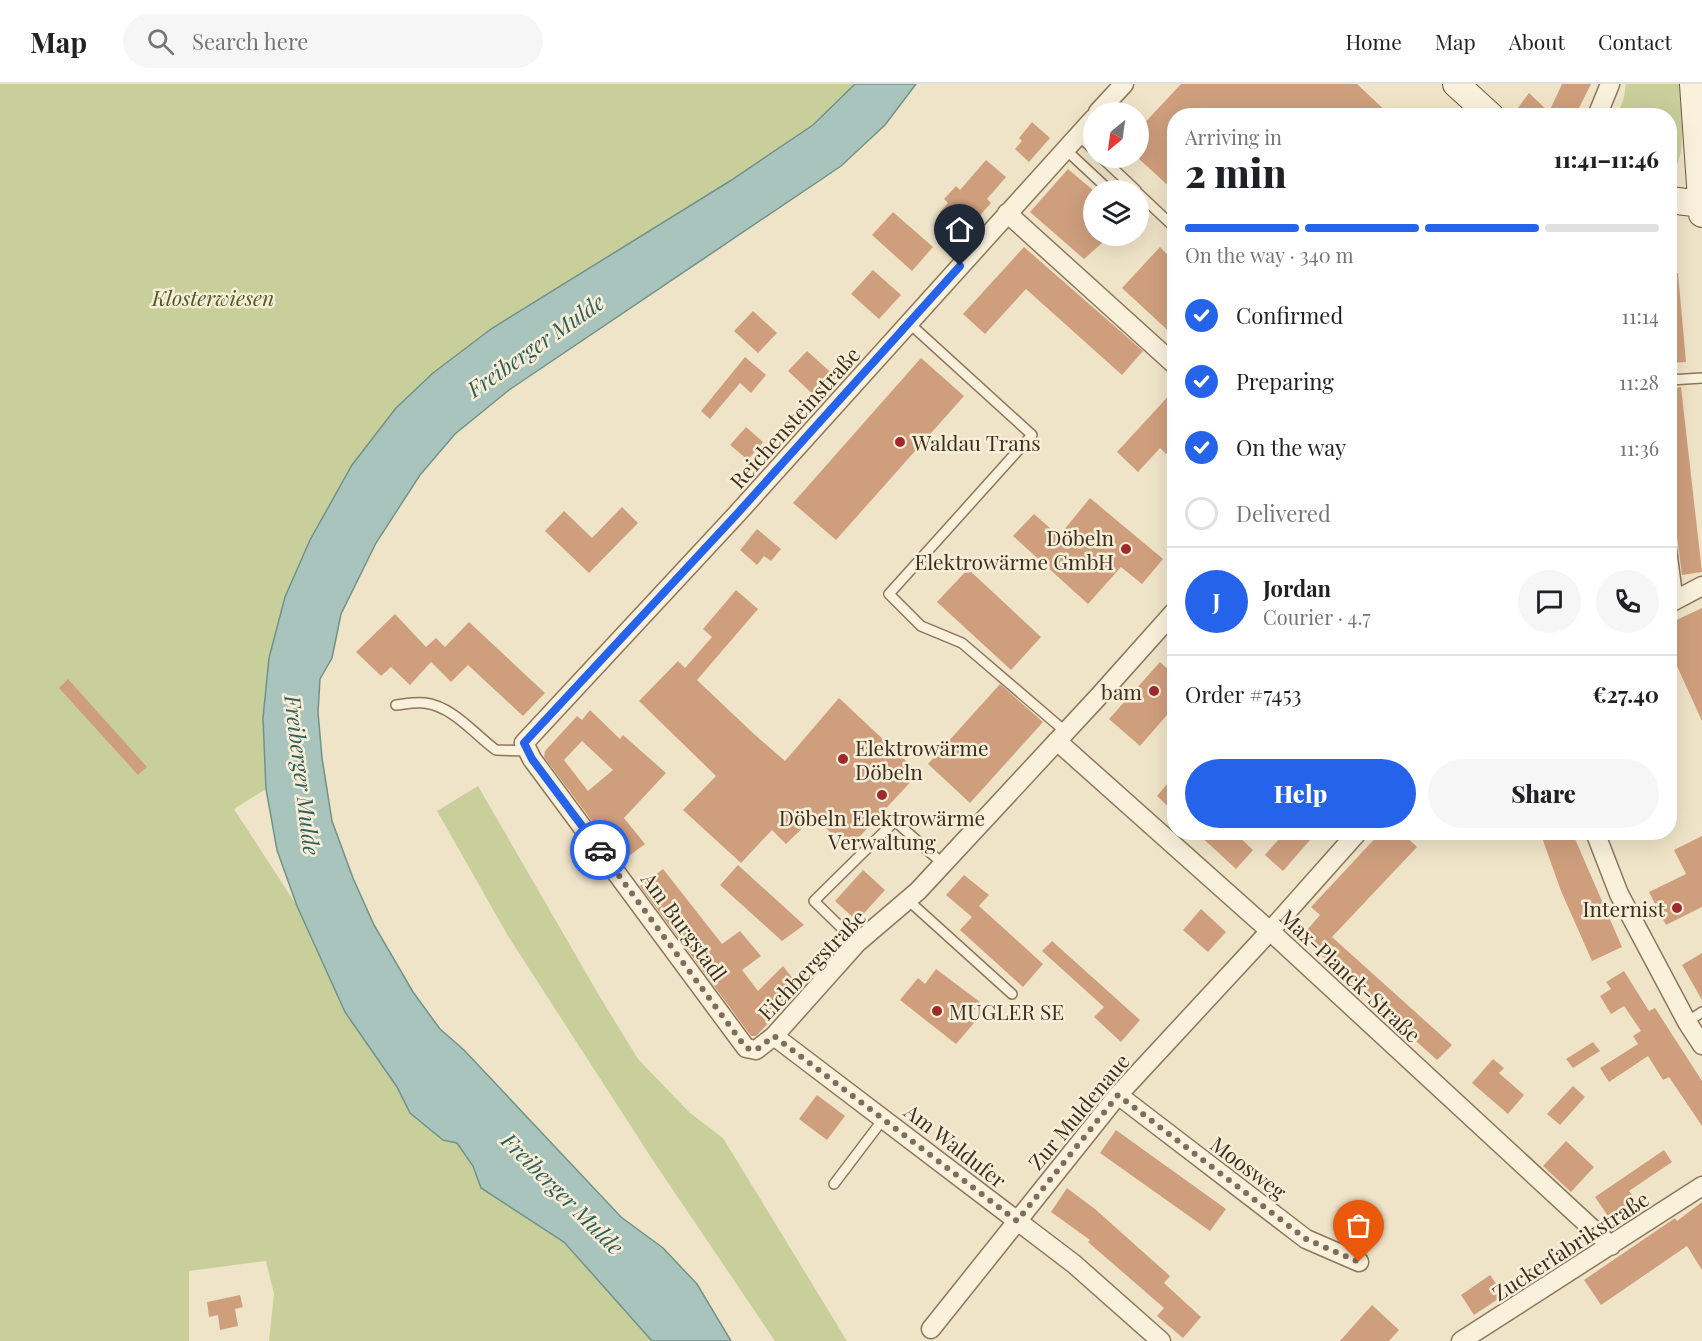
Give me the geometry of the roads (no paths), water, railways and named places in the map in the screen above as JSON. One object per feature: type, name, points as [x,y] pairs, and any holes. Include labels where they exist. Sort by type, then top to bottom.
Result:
[{"type":"main road","points":[[1456,84],[1482,108]]},
{"type":"main road","points":[[1677,202],[1702,209],[1693,84]]},
{"type":"street","points":[[1107,102],[1124,84]]},
{"type":"street","points":[[1600,108],[1610,84]]},
{"type":"street","name":"Reichensteinstraße","points":[[526,747],[1083,130]]},
{"type":"street","points":[[1007,213],[1167,358]]},
{"type":"street","points":[[1677,598],[1702,586]]},
{"type":"street","name":"Eichbergstraße","points":[[746,1048],[756,1050],[774,1036],[857,943],[909,901],[1167,620]]},
{"type":"street","name":"Max-Planck-Straße","points":[[1061,736],[1167,835]]},
{"type":"street","name":"Am Burgstadl","points":[[526,747],[746,1048]]},
{"type":"street","name":"Max-Planck-Straße","points":[[1172,840],[1611,1246]]},
{"type":"street","name":"Zur Muldenaue","points":[[931,1329],[1118,1095],[1351,840]]},
{"type":"street","points":[[1598,840],[1619,894],[1695,1017],[1702,1045]]},
{"type":"street","name":"Am Waldufer","points":[[774,1036],[1074,1264],[1161,1341]]},
{"type":"street","name":"Moosweg","points":[[1118,1095],[1306,1239],[1359,1262]]},
{"type":"street","name":"Zuckerfabrikstraße","points":[[1461,1341],[1702,1186]]},
{"type":"lane","points":[[1078,135],[1083,140]]},
{"type":"lane","points":[[1065,149],[1098,180]]},
{"type":"lane","points":[[1112,168],[1125,180]]},
{"type":"lane","points":[[1149,203],[1167,220]]},
{"type":"lane","points":[[909,323],[1032,435],[889,594],[921,626],[962,643],[1061,736]]},
{"type":"lane","points":[[1677,380],[1702,378]]},
{"type":"lane","points":[[396,705],[424,703],[438,707],[473,729],[496,750],[526,747]]},
{"type":"lane","points":[[857,943],[814,901],[895,821],[944,864]]},
{"type":"lane","points":[[909,901],[1012,994]]},
{"type":"lane","points":[[834,1184],[884,1118]]},
{"type":"water","name":"Freiberger Mulde","points":[[855,84],[916,84],[885,125],[841,166],[509,390],[455,434],[420,475],[376,543],[341,614],[332,658],[320,679],[318,712],[322,758],[332,821],[353,878],[374,925],[413,992],[440,1029],[464,1050],[621,1217],[663,1248],[697,1284],[731,1341],[652,1341],[564,1242],[481,1188],[473,1166],[457,1143],[443,1140],[410,1113],[397,1087],[345,1012],[297,906],[277,850],[266,789],[263,718],[269,658],[285,597],[310,540],[352,465],[396,408],[433,373],[491,329],[730,181],[813,125]]},
{"type":"place","name":"Waldau Trans","points":[[900,442]]},
{"type":"place","name":"Döbeln Elektrowärme GmbH","points":[[1126,549]]},
{"type":"place","name":"bam","points":[[1154,691]]},
{"type":"place","name":"Elektrowärme Döbeln","points":[[843,759]]},
{"type":"place","name":"Döbeln Elektrowärme Verwaltung","points":[[882,795]]},
{"type":"place","name":"Internist","points":[[1677,908]]},
{"type":"place","name":"MUGLER SE","points":[[937,1011]]},
{"type":"park label","name":"Klosterwiesen","points":[[213,297]]}]
